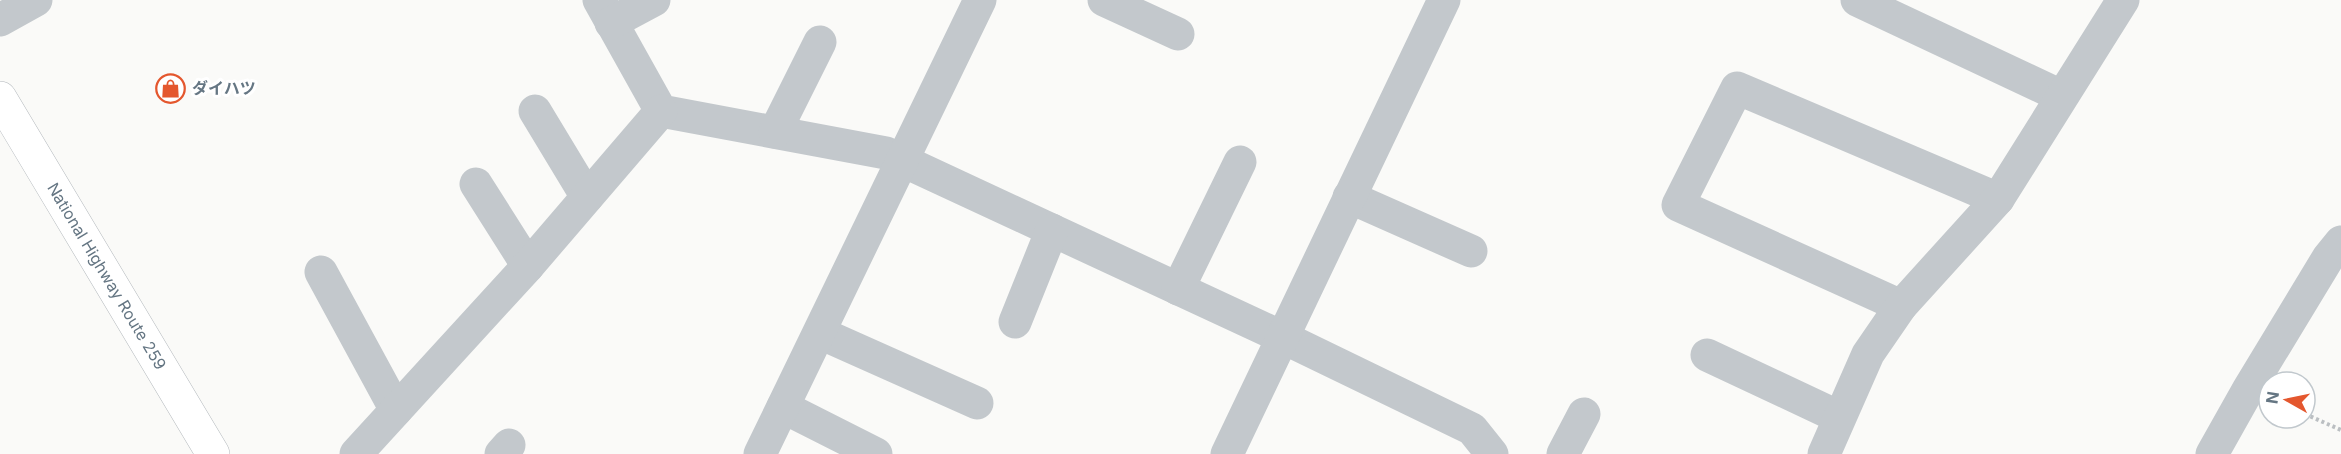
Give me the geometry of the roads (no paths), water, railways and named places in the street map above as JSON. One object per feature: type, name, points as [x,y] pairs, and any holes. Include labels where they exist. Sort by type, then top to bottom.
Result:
[{"type":"highway","name":"National Highway Route 259","points":[[0,98],[213,454]]},
{"type":"street","points":[[0,20],[36,0]]},
{"type":"street","points":[[654,0],[605,11],[661,111]]},
{"type":"street","points":[[760,454],[904,162],[980,0]]},
{"type":"street","points":[[1104,0],[1178,34]]},
{"type":"street","points":[[1227,454],[1444,0]]},
{"type":"street","points":[[1857,0],[2061,96]]},
{"type":"street","points":[[1824,454],[1868,354],[1901,306],[1998,199],[2123,0]]},
{"type":"street","points":[[775,132],[820,42]]},
{"type":"street","points":[[1901,306],[1678,205],[1737,88],[1998,199]]},
{"type":"street","points":[[535,111],[587,197]]},
{"type":"street","points":[[661,111],[886,153],[1282,337],[1472,429],[1492,454]]},
{"type":"street","points":[[356,454],[528,266],[661,111]]},
{"type":"street","points":[[1178,289],[1240,162]]},
{"type":"street","points":[[476,184],[528,266]]},
{"type":"street","points":[[1349,197],[1471,251]]},
{"type":"street","points":[[1015,322],[1052,230]]},
{"type":"street","points":[[2212,454],[2328,258],[2341,242]]},
{"type":"street","points":[[321,272],[396,410]]},
{"type":"street","points":[[820,333],[977,403]]},
{"type":"street","points":[[1707,355],[1839,417]]},
{"type":"street","points":[[783,407],[876,454]]},
{"type":"street","points":[[1563,454],[1584,414]]},
{"type":"place","name":"ダイハツ","points":[[171,88]]}]
